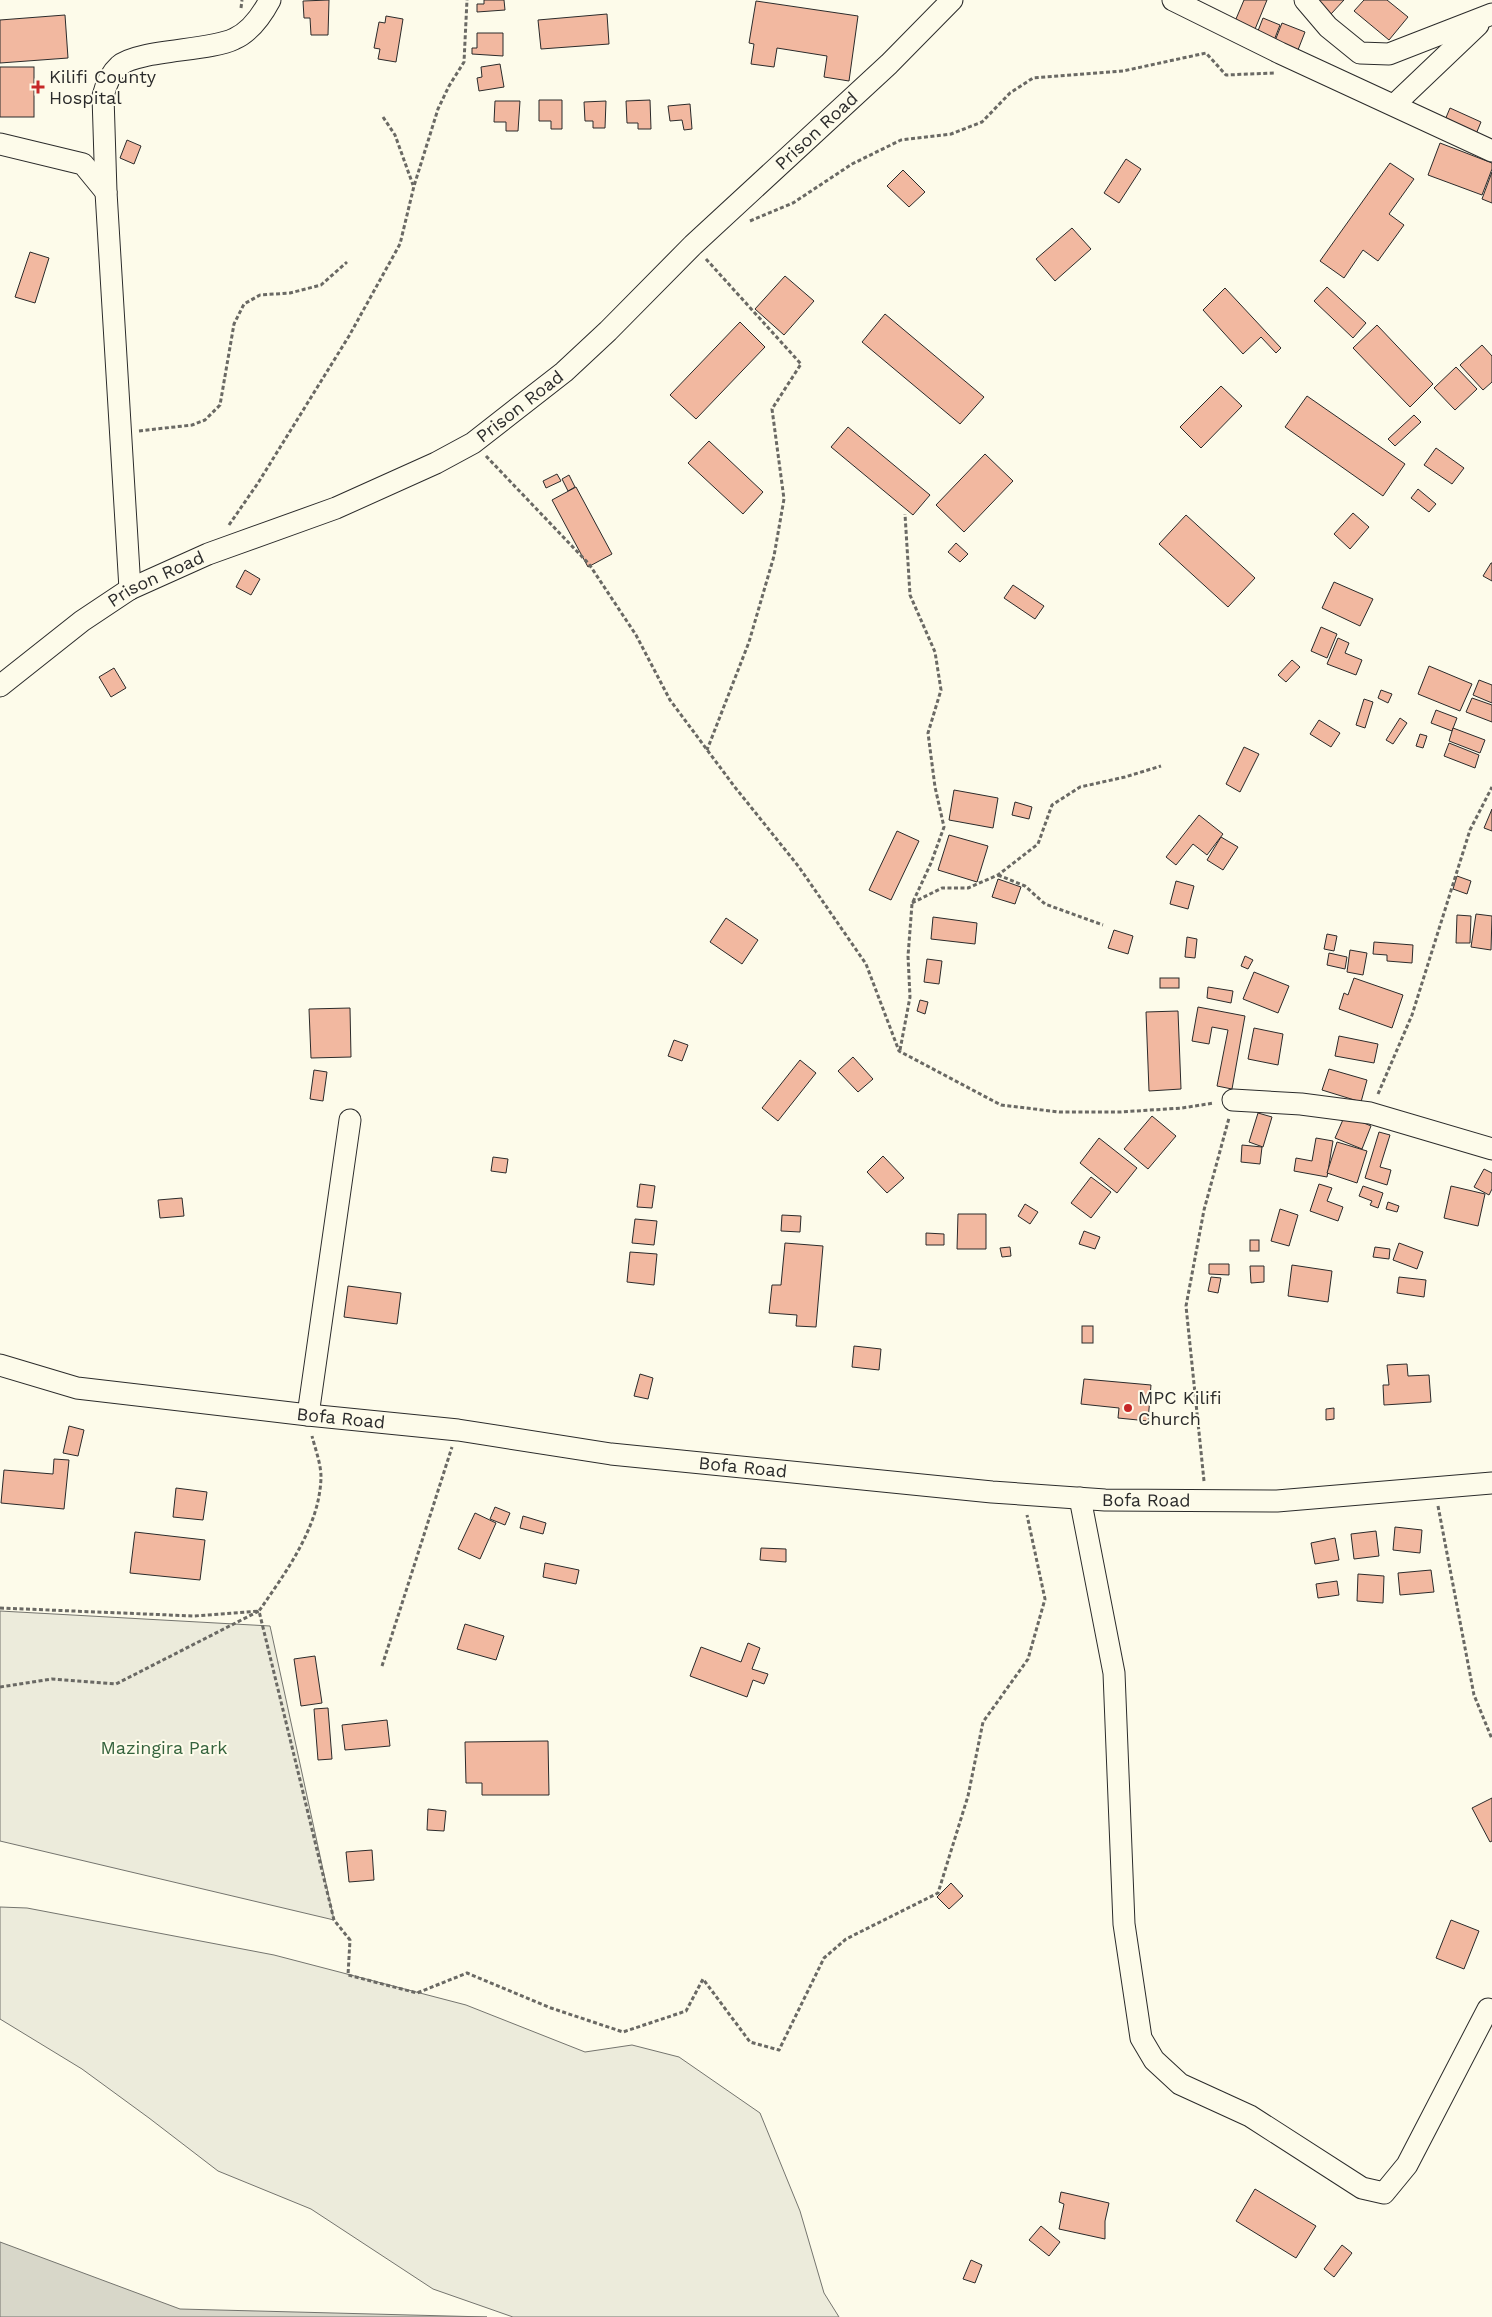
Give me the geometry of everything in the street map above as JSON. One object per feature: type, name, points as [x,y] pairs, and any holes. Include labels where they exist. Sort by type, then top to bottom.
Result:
[{"type":"street","points":[[130,590],[106,192],[103,96],[106,82],[120,64],[139,58],[234,40],[248,30],[270,0]]},
{"type":"street","name":"Prison Road","points":[[0,686],[82,621],[130,590],[208,554],[336,508],[436,463],[473,443],[564,372],[608,331],[693,245],[890,64],[952,0]]},
{"type":"street","points":[[1305,0],[1328,27],[1360,53],[1389,54],[1492,14]]},
{"type":"street","points":[[1188,3],[1394,105],[1492,151]]},
{"type":"street","points":[[1394,105],[1466,34],[1492,14]]},
{"type":"street","points":[[0,144],[83,164],[106,192]]},
{"type":"street","points":[[1234,1100],[1301,1104],[1370,1113],[1492,1149]]},
{"type":"street","points":[[308,1416],[350,1120]]},
{"type":"street","name":"Bofa Road","points":[[0,1365],[77,1388],[308,1416],[458,1430],[611,1454],[1022,1494],[1080,1498],[1277,1501],[1492,1483]]},
{"type":"street","points":[[1080,1498],[1114,1674],[1124,1924],[1141,2038],[1154,2060],[1180,2084],[1250,2116],[1362,2188],[1384,2194],[1407,2166],[1488,2009]]},
{"type":"path","points":[[208,554],[258,484],[349,336],[400,244],[414,186],[438,109],[449,86],[464,62],[467,0]]},
{"type":"path","points":[[748,222],[793,203],[852,164],[901,140],[950,134],[982,122],[1010,93],[1033,78],[1123,70],[1206,54],[1226,75],[1284,72]]},
{"type":"path","points":[[383,117],[396,135],[414,186]]},
{"type":"path","points":[[693,245],[801,364],[772,409],[784,499],[774,556],[749,642],[707,750]]},
{"type":"path","points":[[121,433],[192,425],[205,420],[220,405],[234,324],[244,304],[260,295],[290,293],[321,285],[348,262]]},
{"type":"path","points":[[473,443],[589,564],[636,635],[670,700],[799,867],[866,964],[900,1051],[1001,1105],[1059,1112],[1120,1112],[1182,1108],[1234,1100],[1204,1210],[1186,1306],[1206,1501]]},
{"type":"path","points":[[900,1051],[910,997],[908,956],[912,904],[931,863],[944,827],[935,787],[928,734],[941,690],[935,652],[910,595],[905,514]]},
{"type":"path","points":[[912,904],[942,888],[968,888],[998,875],[1038,844],[1052,805],[1080,787],[1125,777],[1161,766]]},
{"type":"path","points":[[1370,1113],[1412,1015],[1470,830],[1492,787]]},
{"type":"path","points":[[998,875],[1025,886],[1045,904],[1103,925]]},
{"type":"path","points":[[0,1687],[52,1679],[116,1684],[259,1611],[286,1573],[314,1518],[321,1476],[308,1416]]},
{"type":"path","points":[[382,1666],[458,1430]]},
{"type":"path","points":[[1435,1488],[1474,1695],[1492,1739]]},
{"type":"path","points":[[259,1611],[334,1920],[350,1940],[348,1975],[417,1993],[467,1973],[551,2008],[623,2032],[686,2011],[703,1979],[750,2042],[779,2050],[824,1958],[846,1939],[938,1893],[968,1796],[983,1722],[1028,1658],[1045,1599],[1022,1494]]},
{"type":"path","points":[[0,1608],[194,1616],[259,1611]]},
{"type":"green space","name":"Mazingira Park","points":[[0,1611],[270,1626],[334,1920],[0,1841]]},
{"type":"green space","points":[[0,1907],[27,1908],[274,1955],[466,2005],[585,2052],[632,2045],[679,2057],[760,2113],[800,2211],[824,2293],[839,2317],[513,2317],[433,2289],[311,2209],[218,2171],[82,2069],[0,2019]]},
{"type":"shaded area","points":[[0,2242],[180,2309],[487,2317],[0,2317]]},
{"type":"building","points":[[329,0],[328,35],[311,35],[310,18],[304,18],[303,1]]},
{"type":"building","points":[[484,0],[504,0],[505,10],[477,12],[477,4],[484,4]]},
{"type":"building","points":[[1244,0],[1267,0],[1253,34],[1233,26]]},
{"type":"building","points":[[1314,0],[1344,0],[1331,14]]},
{"type":"building","points":[[1364,0],[1387,0],[1408,17],[1389,40],[1354,11]]},
{"type":"building","points":[[756,1],[858,16],[849,81],[824,77],[827,56],[777,48],[774,67],[751,64],[754,44],[749,43]]},
{"type":"building","points":[[607,14],[609,44],[541,49],[538,20]]},
{"type":"building","points":[[65,15],[68,58],[0,63],[0,20]]},
{"type":"building","points":[[386,16],[403,19],[396,62],[378,59],[380,49],[374,48],[379,22],[385,23]]},
{"type":"building","points":[[1263,18],[1280,25],[1273,43],[1256,36]]},
{"type":"building","points":[[1282,23],[1305,32],[1296,55],[1273,46]]},
{"type":"building","points":[[477,33],[503,33],[503,56],[472,54],[472,48],[477,48]]},
{"type":"building","points":[[500,64],[504,87],[479,91],[477,78],[482,77],[481,67]]},
{"type":"building","points":[[0,67],[34,67],[34,117],[0,117]]},
{"type":"building","points":[[539,100],[562,100],[562,129],[551,129],[551,121],[539,121]]},
{"type":"building","points":[[650,100],[651,129],[638,129],[638,123],[627,123],[626,101]]},
{"type":"building","points":[[495,101],[520,101],[518,131],[506,131],[506,122],[494,122]]},
{"type":"building","points":[[606,101],[605,128],[593,128],[593,121],[585,121],[584,102]]},
{"type":"building","points":[[690,104],[692,129],[684,130],[682,120],[670,121],[668,106]]},
{"type":"building","points":[[1450,108],[1481,122],[1476,134],[1445,120]]},
{"type":"building","points":[[127,140],[141,146],[134,164],[120,158]]},
{"type":"building","points":[[1440,143],[1492,163],[1492,169],[1482,195],[1428,175]]},
{"type":"building","points":[[1126,159],[1141,169],[1119,203],[1104,193]]},
{"type":"building","points":[[1390,163],[1414,179],[1389,214],[1404,225],[1378,261],[1363,250],[1344,278],[1320,261]]},
{"type":"building","points":[[903,170],[925,192],[909,207],[887,186]]},
{"type":"building","points":[[1492,172],[1492,203],[1482,199]]},
{"type":"building","points":[[1072,228],[1091,249],[1055,281],[1036,259]]},
{"type":"building","points":[[30,252],[49,258],[35,303],[15,297]]},
{"type":"building","points":[[785,276],[814,301],[784,335],[755,309]]},
{"type":"building","points":[[1327,287],[1366,323],[1353,338],[1314,301]]},
{"type":"building","points":[[1225,288],[1281,348],[1276,353],[1261,337],[1243,354],[1203,310]]},
{"type":"building","points":[[885,314],[984,397],[960,424],[862,342]]},
{"type":"building","points":[[740,322],[765,347],[696,419],[670,395]]},
{"type":"building","points":[[1377,325],[1433,384],[1410,407],[1353,348]]},
{"type":"building","points":[[1482,345],[1492,356],[1492,382],[1483,390],[1460,365]]},
{"type":"building","points":[[1456,367],[1477,389],[1455,410],[1434,388]]},
{"type":"building","points":[[1221,386],[1242,406],[1201,448],[1180,427]]},
{"type":"building","points":[[1307,396],[1405,464],[1383,496],[1285,427]]},
{"type":"building","points":[[1414,415],[1421,422],[1395,446],[1388,439]]},
{"type":"building","points":[[848,427],[930,495],[913,515],[831,447]]},
{"type":"building","points":[[709,441],[763,492],[743,514],[688,463]]},
{"type":"building","points":[[1436,448],[1464,468],[1452,484],[1424,465]]},
{"type":"building","points":[[985,454],[1013,481],[964,532],[936,505]]},
{"type":"building","points":[[557,474],[561,481],[546,488],[543,481]]},
{"type":"building","points":[[569,475],[575,487],[568,491],[562,479]]},
{"type":"building","points":[[576,487],[612,554],[588,567],[552,500]]},
{"type":"building","points":[[1418,489],[1436,504],[1429,512],[1411,498]]},
{"type":"building","points":[[1353,513],[1369,527],[1350,549],[1334,534]]},
{"type":"building","points":[[1186,515],[1255,578],[1228,607],[1159,544]]},
{"type":"building","points":[[956,543],[968,554],[960,562],[948,552]]},
{"type":"building","points":[[1492,563],[1492,581],[1483,576]]},
{"type":"building","points":[[245,570],[260,579],[251,595],[236,587]]},
{"type":"building","points":[[1334,582],[1373,599],[1360,626],[1322,608]]},
{"type":"building","points":[[1013,585],[1044,606],[1035,619],[1004,598]]},
{"type":"building","points":[[1321,627],[1337,634],[1327,658],[1311,651]]},
{"type":"building","points":[[1338,638],[1349,643],[1345,653],[1362,660],[1356,675],[1327,664]]},
{"type":"building","points":[[1292,660],[1300,667],[1286,682],[1278,675]]},
{"type":"building","points":[[1429,666],[1472,684],[1460,711],[1418,694]]},
{"type":"building","points":[[114,668],[126,688],[111,697],[99,677]]},
{"type":"building","points":[[1479,680],[1492,685],[1492,703],[1473,695]]},
{"type":"building","points":[[1381,690],[1392,694],[1388,703],[1378,698]]},
{"type":"building","points":[[1472,698],[1492,705],[1492,722],[1466,712]]},
{"type":"building","points":[[1364,699],[1373,702],[1365,728],[1356,725]]},
{"type":"building","points":[[1436,710],[1457,718],[1452,731],[1431,723]]},
{"type":"building","points":[[1400,718],[1407,723],[1393,744],[1386,740]]},
{"type":"building","points":[[1319,720],[1340,733],[1331,747],[1310,734]]},
{"type":"building","points":[[1453,728],[1485,740],[1480,753],[1449,741]]},
{"type":"building","points":[[1420,734],[1427,736],[1423,748],[1416,746]]},
{"type":"building","points":[[1449,743],[1479,755],[1475,768],[1444,756]]},
{"type":"building","points":[[1244,747],[1259,754],[1240,792],[1226,784]]},
{"type":"building","points":[[954,790],[998,798],[993,828],[949,820]]},
{"type":"building","points":[[1015,802],[1032,807],[1029,819],[1012,815]]},
{"type":"building","points":[[1492,809],[1492,831],[1484,828]]},
{"type":"building","points":[[1199,815],[1223,834],[1207,855],[1193,844],[1176,865],[1166,857]]},
{"type":"building","points":[[897,831],[919,841],[891,900],[869,890]]},
{"type":"building","points":[[949,835],[988,846],[977,882],[938,870]]},
{"type":"building","points":[[1221,837],[1238,847],[1223,870],[1207,860]]},
{"type":"building","points":[[1457,876],[1471,881],[1467,894],[1453,889]]},
{"type":"building","points":[[998,879],[1021,887],[1015,904],[992,897]]},
{"type":"building","points":[[1176,881],[1194,886],[1188,909],[1170,904]]},
{"type":"building","points":[[1476,914],[1492,916],[1491,950],[1471,947]]},
{"type":"building","points":[[1457,915],[1471,916],[1470,943],[1456,943]]},
{"type":"building","points":[[933,917],[977,923],[975,944],[931,939]]},
{"type":"building","points":[[726,918],[758,940],[742,964],[710,942]]},
{"type":"building","points":[[1114,930],[1133,936],[1128,954],[1108,948]]},
{"type":"building","points":[[1327,934],[1337,936],[1334,951],[1324,949]]},
{"type":"building","points":[[1187,937],[1197,939],[1195,958],[1185,957]]},
{"type":"building","points":[[1374,942],[1413,945],[1412,963],[1387,961],[1387,955],[1373,954]]},
{"type":"building","points":[[1350,950],[1367,953],[1363,975],[1347,972]]},
{"type":"building","points":[[1329,953],[1347,957],[1345,969],[1327,965]]},
{"type":"building","points":[[1245,956],[1253,960],[1248,969],[1241,966]]},
{"type":"building","points":[[927,959],[942,961],[939,984],[924,982]]},
{"type":"building","points":[[1254,972],[1289,986],[1278,1013],[1243,999]]},
{"type":"building","points":[[1160,978],[1179,978],[1179,988],[1160,988]]},
{"type":"building","points":[[1354,978],[1403,995],[1392,1028],[1339,1009],[1344,993],[1348,995]]},
{"type":"building","points":[[1208,987],[1233,991],[1231,1003],[1207,998]]},
{"type":"building","points":[[920,1000],[928,1002],[925,1014],[917,1011]]},
{"type":"building","points":[[1198,1007],[1245,1016],[1232,1089],[1217,1086],[1228,1030],[1212,1027],[1209,1044],[1192,1041]]},
{"type":"building","points":[[350,1008],[351,1057],[311,1058],[309,1009]]},
{"type":"building","points":[[1178,1011],[1181,1089],[1149,1091],[1146,1012]]},
{"type":"building","points":[[1254,1028],[1283,1034],[1278,1065],[1248,1059]]},
{"type":"building","points":[[1339,1036],[1378,1044],[1374,1063],[1335,1056]]},
{"type":"building","points":[[674,1040],[688,1045],[682,1061],[668,1056]]},
{"type":"building","points":[[853,1057],[873,1079],[858,1092],[838,1071]]},
{"type":"building","points":[[800,1060],[816,1073],[778,1121],[762,1108]]},
{"type":"building","points":[[1329,1069],[1367,1080],[1361,1102],[1322,1090]]},
{"type":"building","points":[[314,1070],[327,1072],[323,1101],[310,1099]]},
{"type":"building","points":[[1258,1113],[1272,1117],[1263,1147],[1249,1142]]},
{"type":"building","points":[[1345,1115],[1371,1126],[1362,1149],[1335,1138]]},
{"type":"building","points":[[1152,1116],[1176,1136],[1148,1169],[1124,1149]]},
{"type":"building","points":[[1379,1132],[1390,1135],[1380,1167],[1391,1170],[1387,1185],[1365,1178]]},
{"type":"building","points":[[1099,1138],[1137,1168],[1117,1193],[1080,1163]]},
{"type":"building","points":[[1316,1138],[1333,1141],[1327,1177],[1294,1171],[1296,1158],[1312,1161]]},
{"type":"building","points":[[1337,1142],[1367,1151],[1357,1183],[1327,1173]]},
{"type":"building","points":[[1242,1145],[1262,1147],[1260,1164],[1241,1162]]},
{"type":"building","points":[[883,1156],[904,1178],[887,1193],[867,1172]]},
{"type":"building","points":[[493,1157],[508,1159],[506,1173],[491,1171]]},
{"type":"building","points":[[1484,1169],[1492,1173],[1492,1189],[1489,1195],[1474,1187]]},
{"type":"building","points":[[1091,1177],[1111,1192],[1091,1218],[1071,1203]]},
{"type":"building","points":[[640,1184],[655,1186],[652,1208],[637,1207]]},
{"type":"building","points":[[1319,1184],[1332,1188],[1327,1201],[1343,1207],[1338,1221],[1310,1211]]},
{"type":"building","points":[[1363,1186],[1383,1193],[1378,1208],[1370,1205],[1372,1201],[1359,1196]]},
{"type":"building","points":[[1451,1186],[1485,1194],[1478,1226],[1444,1218]]},
{"type":"building","points":[[182,1198],[184,1216],[160,1218],[158,1200]]},
{"type":"building","points":[[1388,1202],[1399,1206],[1397,1212],[1386,1209]]},
{"type":"building","points":[[1025,1204],[1038,1212],[1030,1224],[1018,1216]]},
{"type":"building","points":[[1280,1209],[1298,1215],[1289,1246],[1271,1241]]},
{"type":"building","points":[[958,1214],[986,1214],[986,1249],[957,1249]]},
{"type":"building","points":[[782,1215],[801,1216],[800,1232],[781,1231]]},
{"type":"building","points":[[635,1219],[657,1221],[654,1245],[632,1243]]},
{"type":"building","points":[[1084,1231],[1100,1237],[1095,1249],[1079,1244]]},
{"type":"building","points":[[926,1233],[944,1234],[944,1245],[926,1245]]},
{"type":"building","points":[[1250,1240],[1259,1240],[1259,1251],[1250,1251]]},
{"type":"building","points":[[785,1243],[823,1246],[816,1327],[796,1326],[797,1315],[769,1313],[772,1285],[781,1285]]},
{"type":"building","points":[[1399,1243],[1423,1252],[1417,1269],[1393,1260]]},
{"type":"building","points":[[1010,1247],[1011,1256],[1002,1257],[1000,1248]]},
{"type":"building","points":[[1375,1247],[1390,1249],[1389,1259],[1373,1257]]},
{"type":"building","points":[[630,1252],[657,1254],[654,1285],[627,1282]]},
{"type":"building","points":[[1209,1264],[1229,1264],[1229,1275],[1209,1274]]},
{"type":"building","points":[[1292,1265],[1332,1271],[1328,1302],[1288,1296]]},
{"type":"building","points":[[1250,1266],[1264,1266],[1264,1282],[1251,1283]]},
{"type":"building","points":[[1211,1277],[1221,1278],[1218,1293],[1208,1291]]},
{"type":"building","points":[[1399,1277],[1426,1280],[1424,1297],[1397,1293]]},
{"type":"building","points":[[348,1286],[401,1293],[397,1324],[344,1317]]},
{"type":"building","points":[[1082,1326],[1093,1326],[1093,1343],[1082,1343]]},
{"type":"building","points":[[854,1346],[881,1349],[879,1370],[852,1367]]},
{"type":"building","points":[[1407,1364],[1408,1376],[1429,1375],[1431,1402],[1384,1405],[1383,1385],[1389,1385],[1387,1365]]},
{"type":"building","points":[[640,1374],[653,1378],[648,1399],[634,1396]]},
{"type":"building","points":[[1084,1379],[1151,1385],[1148,1421],[1118,1418],[1119,1408],[1081,1404]]},
{"type":"building","points":[[1334,1408],[1334,1419],[1326,1420],[1326,1409]]},
{"type":"building","points":[[69,1426],[84,1430],[78,1456],[63,1453]]},
{"type":"building","points":[[54,1459],[69,1460],[64,1509],[1,1503],[4,1470],[53,1474]]},
{"type":"building","points":[[176,1488],[207,1492],[203,1520],[173,1517]]},
{"type":"building","points":[[495,1507],[510,1513],[505,1525],[490,1519]]},
{"type":"building","points":[[475,1513],[496,1523],[480,1559],[458,1549]]},
{"type":"building","points":[[523,1516],[546,1523],[543,1534],[520,1528]]},
{"type":"building","points":[[1395,1527],[1422,1530],[1420,1553],[1393,1550]]},
{"type":"building","points":[[1376,1531],[1379,1556],[1354,1559],[1351,1534]]},
{"type":"building","points":[[135,1532],[205,1540],[200,1580],[130,1573]]},
{"type":"building","points":[[1335,1538],[1339,1560],[1315,1564],[1311,1543]]},
{"type":"building","points":[[761,1548],[786,1549],[786,1562],[760,1560]]},
{"type":"building","points":[[545,1563],[579,1570],[576,1584],[543,1577]]},
{"type":"building","points":[[1431,1570],[1434,1592],[1400,1595],[1398,1573]]},
{"type":"building","points":[[1358,1574],[1384,1576],[1383,1603],[1357,1601]]},
{"type":"building","points":[[1337,1581],[1339,1595],[1318,1598],[1316,1584]]},
{"type":"building","points":[[465,1624],[504,1636],[496,1660],[457,1649]]},
{"type":"building","points":[[748,1643],[760,1648],[752,1669],[768,1674],[764,1684],[753,1680],[747,1697],[690,1676],[701,1647],[741,1662]]},
{"type":"building","points":[[315,1656],[322,1703],[301,1706],[294,1659]]},
{"type":"building","points":[[328,1708],[332,1759],[318,1760],[314,1709]]},
{"type":"building","points":[[387,1720],[390,1746],[345,1750],[342,1725]]},
{"type":"building","points":[[548,1741],[549,1795],[482,1795],[482,1783],[466,1783],[465,1742]]},
{"type":"building","points":[[1492,1798],[1492,1841],[1490,1842],[1472,1808]]},
{"type":"building","points":[[428,1809],[446,1811],[444,1831],[427,1830]]},
{"type":"building","points":[[372,1850],[374,1880],[349,1882],[346,1852]]},
{"type":"building","points":[[951,1883],[963,1896],[949,1909],[937,1897]]},
{"type":"building","points":[[1451,1920],[1479,1931],[1464,1969],[1436,1958]]},
{"type":"building","points":[[1255,2189],[1316,2226],[1296,2258],[1236,2221]]},
{"type":"building","points":[[1061,2192],[1109,2203],[1105,2221],[1105,2239],[1059,2229],[1064,2204],[1059,2202]]},
{"type":"building","points":[[1041,2226],[1060,2242],[1049,2256],[1029,2240]]},
{"type":"building","points":[[1342,2245],[1352,2253],[1334,2277],[1324,2269]]},
{"type":"building","points":[[971,2260],[982,2265],[975,2283],[963,2279]]},
{"type":"place","name":"Kilifi County Hospital","points":[[38,87]]},
{"type":"place","name":"MPC Kilifi Church","points":[[1128,1408]]}]
